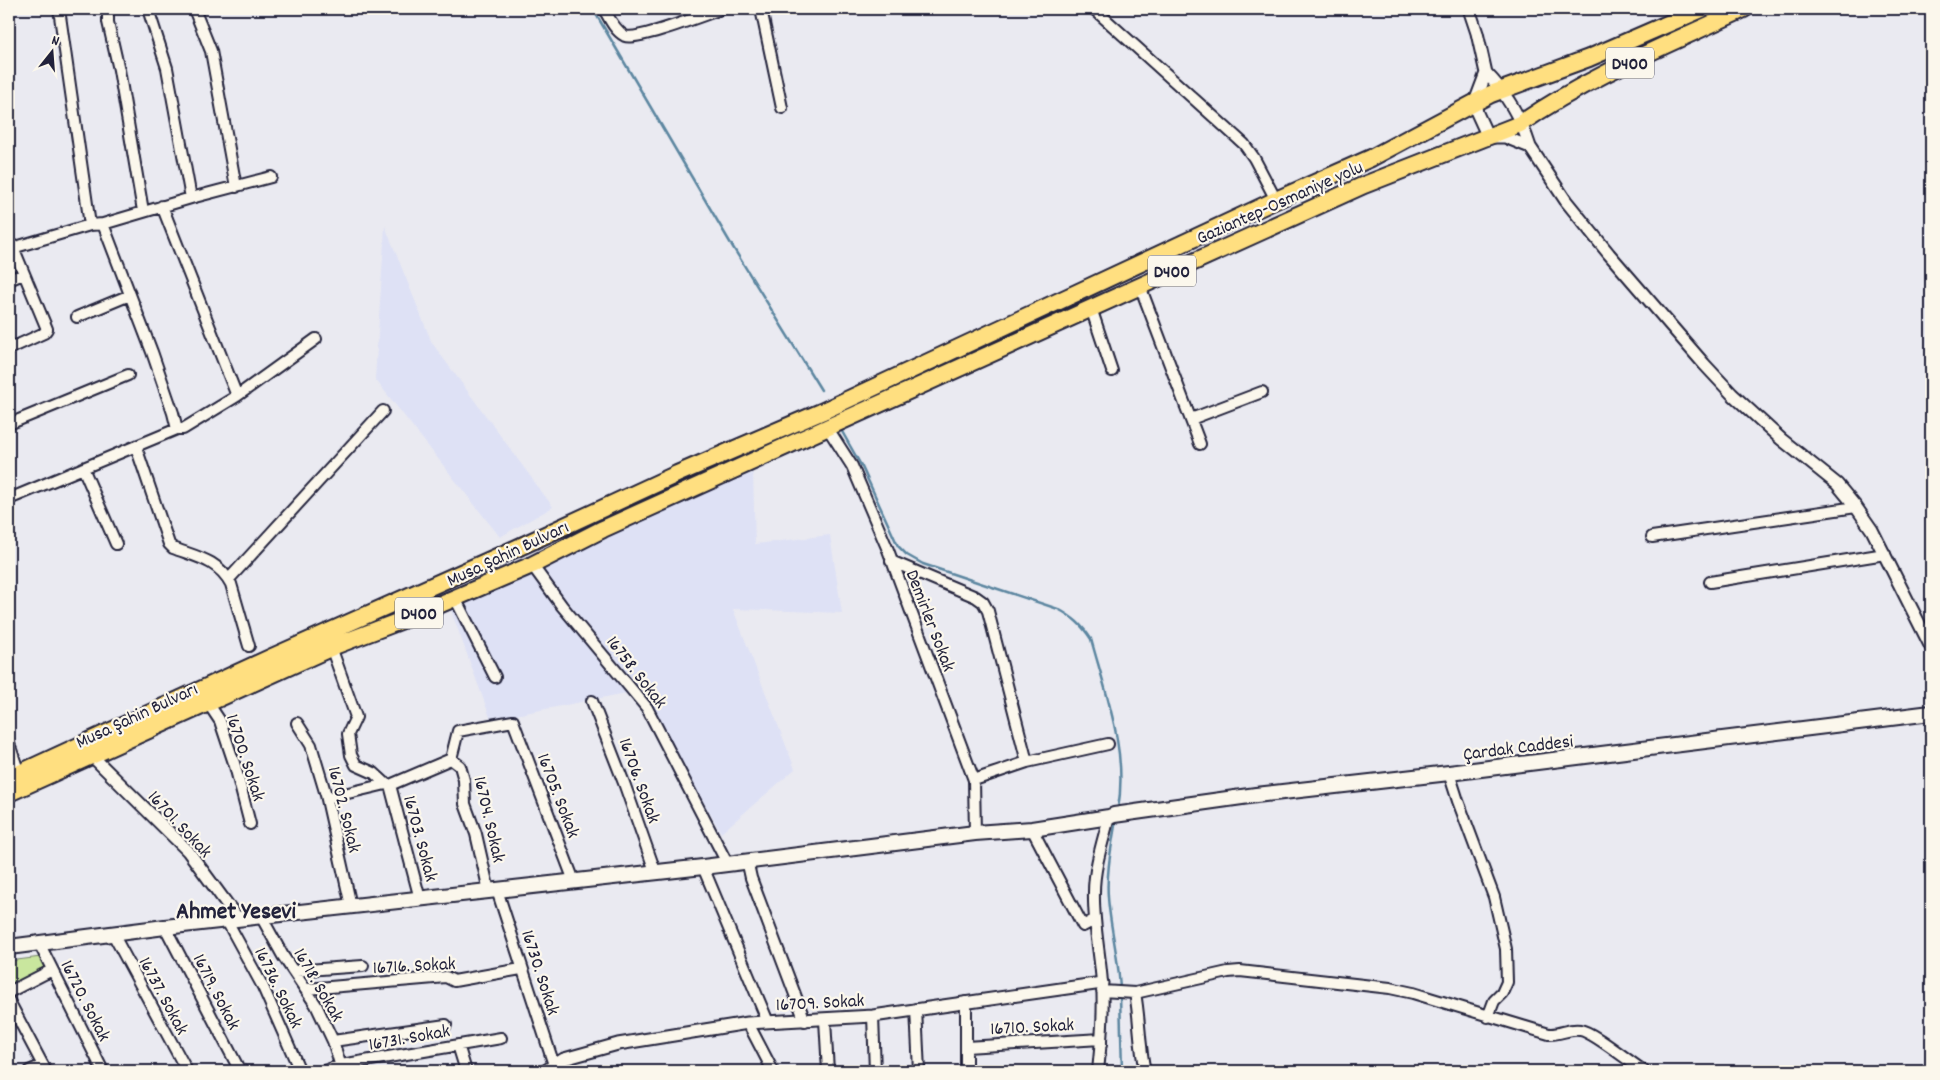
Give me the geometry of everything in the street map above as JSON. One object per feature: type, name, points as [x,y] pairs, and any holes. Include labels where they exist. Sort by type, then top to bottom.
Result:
[{"type":"highway","name":"Gaziantep-Osmaniye yolu","points":[[821,412],[1276,200],[1371,158],[1502,89],[1590,58],[1702,9]]},
{"type":"highway","name":"Gaziantep-Osmaniye yolu","points":[[827,427],[1364,185],[1520,124],[1542,109],[1605,75],[1744,9]]},
{"type":"highway","name":"Musa Şahin Bulvarı","points":[[14,775],[668,478],[821,412]]},
{"type":"highway","name":"Musa Şahin Bulvarı","points":[[9,793],[331,647],[408,618],[532,565],[603,529],[827,427]]},
{"type":"main road","name":"Çardak Caddesi","points":[[9,947],[351,906],[703,867],[975,833],[1032,829],[1256,795],[1931,713]]},
{"type":"street","points":[[59,9],[90,225]]},
{"type":"street","points":[[108,9],[108,22],[119,70],[142,211]]},
{"type":"street","points":[[148,9],[167,68],[191,198]]},
{"type":"street","points":[[194,9],[211,51],[236,187]]},
{"type":"street","points":[[604,9],[618,31],[627,37],[642,35],[721,9]]},
{"type":"street","points":[[761,9],[782,108]]},
{"type":"street","points":[[1094,9],[1244,144],[1254,158],[1276,200]]},
{"type":"street","points":[[1469,9],[1477,33],[1486,73],[1502,89],[1525,132],[1530,147],[1578,216],[1704,364],[1732,394],[1781,439],[1837,484],[1856,507],[1872,530],[1885,554],[1931,647]]},
{"type":"street","points":[[1486,73],[1475,102],[1477,113],[1488,137],[1506,137],[1530,147]]},
{"type":"street","points":[[9,349],[44,333],[47,329],[11,248],[271,177]]},
{"type":"street","points":[[162,206],[237,396]]},
{"type":"street","points":[[103,224],[173,413],[177,429]]},
{"type":"street","points":[[9,280],[24,274]]},
{"type":"street","points":[[1140,286],[1200,444]]},
{"type":"street","points":[[77,317],[130,295]]},
{"type":"street","points":[[1091,308],[1112,370]]},
{"type":"street","points":[[9,499],[177,429],[183,429],[237,396],[316,339]]},
{"type":"street","points":[[9,424],[128,375]]},
{"type":"street","points":[[1191,419],[1262,392]]},
{"type":"street","points":[[229,579],[383,410]]},
{"type":"street","name":"Demirler Sokak","points":[[827,427],[845,454],[860,483],[974,780],[975,833]]},
{"type":"street","points":[[136,447],[166,538],[176,549],[214,563],[229,579],[249,646]]},
{"type":"street","points":[[83,468],[116,544]]},
{"type":"street","points":[[1652,537],[1856,507]]},
{"type":"street","points":[[1710,582],[1885,554]]},
{"type":"street","points":[[891,561],[983,602],[988,611],[1027,762]]},
{"type":"street","name":"16758. Sokak","points":[[532,565],[562,606],[641,699],[653,718],[727,863]]},
{"type":"street","points":[[455,598],[495,677]]},
{"type":"street","points":[[331,647],[356,716],[348,734],[351,755],[356,765],[374,773],[388,785]]},
{"type":"street","name":"16706. Sokak","points":[[592,701],[624,783],[655,871]]},
{"type":"street","name":"16700. Sokak","points":[[208,703],[220,721],[250,824]]},
{"type":"street","name":"16705. Sokak","points":[[451,758],[458,731],[513,721],[574,881]]},
{"type":"street","name":"16702. Sokak","points":[[297,723],[311,744],[326,798],[351,906]]},
{"type":"street","points":[[9,744],[14,775]]},
{"type":"street","points":[[974,780],[1027,762],[1108,744]]},
{"type":"street","name":"16701. Sokak","points":[[92,756],[188,851],[232,920]]},
{"type":"street","points":[[326,798],[388,785],[451,758]]},
{"type":"street","name":"16704. Sokak","points":[[451,758],[460,766],[464,780],[465,804],[493,891]]},
{"type":"street","points":[[1449,773],[1494,897],[1506,949],[1507,982],[1502,993],[1494,1001],[1488,1016]]},
{"type":"street","name":"16703. Sokak","points":[[388,785],[420,899]]},
{"type":"street","points":[[1098,1071],[1102,987],[1094,920],[1094,890],[1096,868],[1111,816]]},
{"type":"street","points":[[1032,829],[1083,926],[1094,920]]},
{"type":"street","points":[[747,860],[751,878],[805,1021]]},
{"type":"street","points":[[703,867],[768,1022]]},
{"type":"street","name":"16730. Sokak","points":[[493,891],[522,969],[549,1069]]},
{"type":"street","name":"16718. Sokak","points":[[262,918],[293,971],[307,989],[324,1020],[342,1068]]},
{"type":"street","name":"16736. Sokak","points":[[232,920],[300,1071]]},
{"type":"street","name":"16719. Sokak","points":[[165,928],[240,1071]]},
{"type":"street","name":"16737. Sokak","points":[[113,934],[187,1071]]},
{"type":"street","name":"16720. Sokak","points":[[39,943],[103,1071]]},
{"type":"street","points":[[293,971],[364,966]]},
{"type":"street","name":"16716. Sokak","points":[[307,989],[446,977],[454,981],[522,969]]},
{"type":"street","points":[[9,992],[52,970]]},
{"type":"street","points":[[1102,987],[1114,991],[1132,992],[1228,972],[1240,972],[1390,988],[1413,993],[1548,1034],[1556,1035],[1569,1031],[1583,1030],[1644,1071]]},
{"type":"street","name":"16709. Sokak","points":[[549,1069],[570,1056],[618,1044],[748,1023],[873,1016],[966,1002],[1102,987]]},
{"type":"street","points":[[1132,992],[1140,1020],[1145,1071]]},
{"type":"street","points":[[9,1001],[44,1068],[29,1071]]},
{"type":"street","points":[[966,1002],[966,1071]]},
{"type":"street","points":[[916,1009],[919,1071]]},
{"type":"street","points":[[873,1016],[874,1071]]},
{"type":"street","points":[[825,1020],[828,1071]]},
{"type":"street","points":[[748,1023],[772,1071]]},
{"type":"street","points":[[332,1041],[446,1025]]},
{"type":"street","name":"16731. Sokak","points":[[324,1071],[501,1038]]},
{"type":"street","points":[[1101,1039],[1104,1071]]},
{"type":"street","name":"16710. Sokak","points":[[966,1047],[1101,1039]]},
{"type":"street","points":[[458,1045],[466,1071]]},
{"type":"shaded area","points":[[385,226],[432,343],[553,507],[500,537],[375,379]]},
{"type":"shaded area","points":[[753,473],[755,544],[830,535],[842,613],[733,609],[795,769],[721,833],[641,690],[491,720],[445,594]]},
{"type":"green space","points":[[41,957],[45,968],[9,985],[9,961]]},
{"type":"waterway","points":[[593,9],[731,244],[821,390]]},
{"type":"waterway","points":[[840,428],[862,467],[898,546],[907,555],[923,564],[1058,609],[1081,625],[1088,634],[1109,702],[1118,745],[1120,766],[1118,809]]},
{"type":"waterway","points":[[1116,819],[1108,887],[1109,909],[1120,990]]},
{"type":"waterway","points":[[1120,995],[1122,1071]]},
{"type":"district","name":"Ahmet Yesevi","points":[[236,910]]}]
